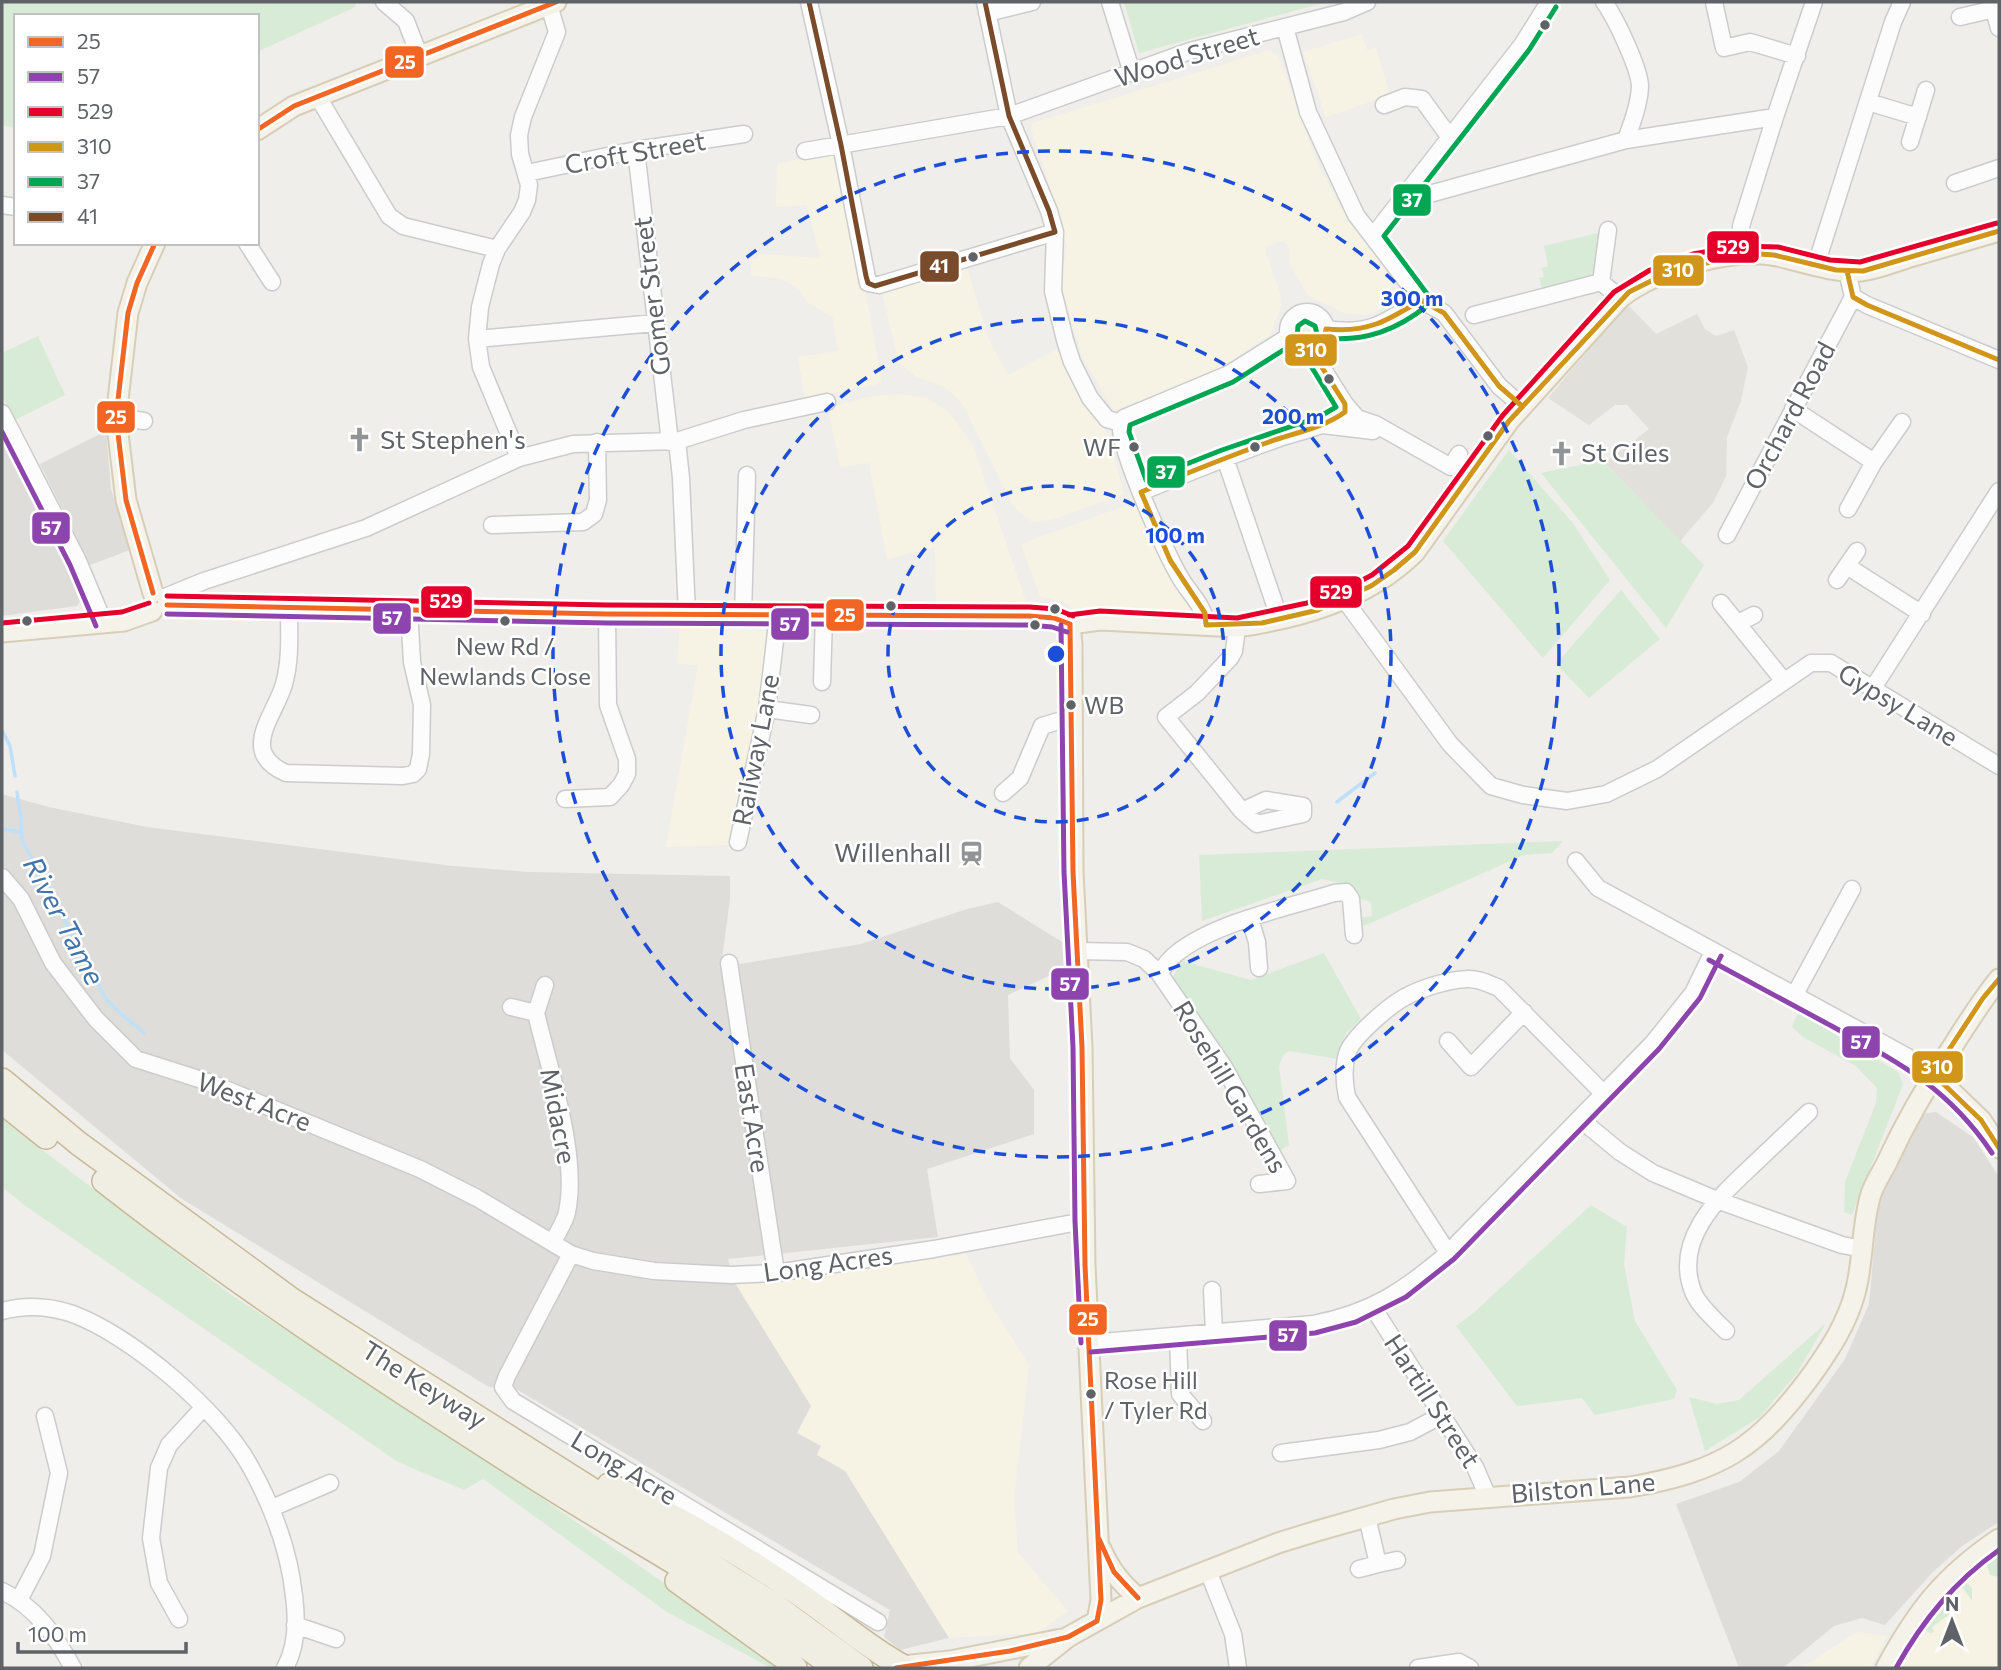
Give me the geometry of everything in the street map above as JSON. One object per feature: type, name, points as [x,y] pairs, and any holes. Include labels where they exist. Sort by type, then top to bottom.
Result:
[{"type":"highway","name":"The Keyway","points":[[2,1080],[78,1143],[292,1300],[773,1604],[861,1668]]},
{"type":"highway","name":"The Keyway","points":[[2,1102],[166,1230],[283,1314],[539,1480],[730,1597],[835,1668]]},
{"type":"highway","points":[[535,1455],[613,1487],[708,1538],[795,1591],[899,1667]]},
{"type":"highway","points":[[539,1480],[795,1668]]},
{"type":"main road","points":[[259,129],[294,106],[552,3]]},
{"type":"main road","points":[[2,632],[111,621],[157,601],[289,608],[607,614],[1029,616],[1054,618],[1070,624],[1100,620],[1237,627],[1280,620],[1344,599],[1398,569],[1415,552],[1522,406],[1620,298],[1629,292],[1665,274],[1715,258],[1744,253],[1774,255],[1847,271],[1863,271],[1999,231]]},
{"type":"main road","points":[[154,245],[136,283],[128,313],[116,417],[125,500],[157,601]]},
{"type":"main road","points":[[1070,624],[1073,872],[1083,1078],[1084,1221],[1101,1600],[1097,1621]]},
{"type":"main road","name":"Bilston Lane","points":[[1069,1637],[1138,1598],[1278,1543],[1367,1517],[1420,1504],[1630,1488],[1661,1482],[1718,1463],[1741,1449],[1773,1424],[1786,1409],[1837,1336],[1852,1302],[1872,1192],[1899,1135],[1933,1074],[1983,998],[1999,979]]},
{"type":"main road","points":[[1933,1074],[1981,1120],[1999,1148]]},
{"type":"main road","points":[[1097,1534],[1110,1569],[1138,1598]]},
{"type":"main road","points":[[1886,1668],[1908,1627],[1939,1588],[1968,1560],[1999,1539]]},
{"type":"main road","points":[[899,1667],[950,1661],[1069,1637]]},
{"type":"main road","points":[[1029,1668],[1069,1637]]},
{"type":"main road","points":[[950,1661],[973,1668]]},
{"type":"street","points":[[384,2],[406,21],[419,55]]},
{"type":"street","points":[[809,2],[868,283],[878,285],[1055,232]]},
{"type":"street","points":[[1032,2],[986,8],[1009,116],[1055,232],[1053,291],[1072,362],[1100,412],[1107,419],[1121,423]]},
{"type":"street","points":[[1110,2],[1132,73]]},
{"type":"street","name":"Wood Street","points":[[841,145],[1009,116],[1190,51],[1344,12],[1367,2]]},
{"type":"street","points":[[1373,236],[1522,45],[1549,2]]},
{"type":"street","points":[[1604,2],[1612,13],[1635,67],[1640,86],[1626,140]]},
{"type":"street","points":[[1714,2],[1724,48],[1750,42],[1797,56]]},
{"type":"street","points":[[1744,253],[1741,226],[1774,117],[1814,2]]},
{"type":"street","points":[[1816,265],[1893,22],[1902,2]]},
{"type":"street","points":[[519,458],[481,367],[477,339],[480,307],[497,249],[527,200],[527,173],[520,154],[519,135],[523,117],[557,33],[552,3]]},
{"type":"street","points":[[1960,17],[1997,9],[1999,28]]},
{"type":"street","points":[[1285,27],[1308,112],[1356,215],[1421,300],[1444,313],[1499,386],[1522,406]]},
{"type":"street","points":[[1910,142],[1926,90]]},
{"type":"street","points":[[318,97],[390,216],[403,226],[497,249]]},
{"type":"street","points":[[1384,105],[1405,97],[1422,99],[1451,139]]},
{"type":"street","points":[[1868,102],[1918,117]]},
{"type":"street","points":[[1405,194],[1415,198],[1626,140],[1774,117]]},
{"type":"street","name":"Croft Street","points":[[527,173],[636,150],[744,134]]},
{"type":"street","points":[[805,150],[841,145]]},
{"type":"street","name":"Gomer Street","points":[[636,150],[655,323],[681,478],[687,614]]},
{"type":"street","points":[[1955,183],[1997,169],[1999,188]]},
{"type":"street","points":[[1601,282],[1608,230]]},
{"type":"street","points":[[248,245],[272,282]]},
{"type":"street","points":[[1847,271],[1853,297],[1889,315],[1999,360]]},
{"type":"street","points":[[1601,282],[1620,298]]},
{"type":"street","points":[[1474,314],[1601,282]]},
{"type":"street","name":"Orchard Road","points":[[1727,535],[1853,297]]},
{"type":"street","points":[[1326,329],[1374,329],[1421,300]]},
{"type":"street","points":[[1303,312],[1321,318],[1326,329],[1324,341],[1311,350],[1296,348],[1288,337],[1287,331],[1292,319],[1303,312]]},
{"type":"street","points":[[477,339],[655,323]]},
{"type":"street","points":[[1206,625],[1205,613],[1170,560],[1141,492],[1120,433],[1121,423],[1124,418],[1229,374],[1288,337]]},
{"type":"street","points":[[1311,350],[1357,418],[1375,424],[1452,466]]},
{"type":"street","points":[[157,601],[204,581],[366,528],[519,458],[545,450],[597,442],[673,441],[744,420],[827,402]]},
{"type":"street","points":[[1141,492],[1225,458],[1323,425],[1345,412],[1345,404]]},
{"type":"street","points":[[1793,410],[1874,462]]},
{"type":"street","points":[[2,413],[111,621]]},
{"type":"street","points":[[116,417],[144,421]]},
{"type":"street","points":[[1848,509],[1874,462],[1902,422]]},
{"type":"street","points":[[1323,425],[1387,432]]},
{"type":"street","points":[[492,524],[583,522],[594,514],[598,500],[597,442]]},
{"type":"street","points":[[1225,458],[1280,620]]},
{"type":"street","points":[[743,615],[747,475]]},
{"type":"street","points":[[1873,688],[1999,491]]},
{"type":"street","points":[[1837,580],[1857,551]]},
{"type":"street","points":[[1847,566],[1922,614]]},
{"type":"street","name":"Gypsy Lane","points":[[1344,599],[1450,744],[1491,786],[1522,795],[1567,801],[1606,794],[1657,769],[1811,663],[1831,663],[1999,766]]},
{"type":"street","points":[[1721,603],[1783,680]]},
{"type":"street","points":[[289,608],[289,651],[284,685],[263,730],[263,752],[271,763],[286,773],[377,775],[413,774],[420,761],[422,705],[412,662],[409,610]]},
{"type":"street","points":[[565,799],[610,797],[627,774],[627,759],[608,705],[607,614]]},
{"type":"street","name":"Railway Lane","points":[[738,842],[767,709],[778,615]]},
{"type":"street","points":[[822,682],[824,615]]},
{"type":"street","points":[[1738,623],[1754,615]]},
{"type":"street","points":[[1237,627],[1234,651],[1230,657],[1197,693],[1166,717],[1242,811]]},
{"type":"street","points":[[767,709],[811,715]]},
{"type":"street","points":[[1003,793],[1020,778],[1042,726],[1072,717]]},
{"type":"street","points":[[1576,861],[1598,888],[1906,1056],[1933,1074]]},
{"type":"street","name":"West Acre","points":[[2,877],[21,900],[53,963],[96,1019],[136,1059],[219,1087],[422,1170],[571,1254]]},
{"type":"street","points":[[1794,996],[1849,894],[1831,891]]},
{"type":"street","points":[[1159,973],[1176,954],[1202,937],[1334,893],[1346,892],[1354,906],[1354,935]]},
{"type":"street","points":[[1250,919],[1257,942],[1259,968]]},
{"type":"street","name":"Rosehill Gardens","points":[[1078,951],[1127,952],[1144,959],[1159,973],[1224,1067],[1287,1181],[1259,1184]]},
{"type":"street","points":[[1090,1343],[1313,1324],[1345,1317],[1372,1306],[1415,1282],[1448,1253],[1580,1119],[1673,1019],[1693,993],[1713,952]]},
{"type":"street","name":"East Acre","points":[[729,963],[776,1273]]},
{"type":"street","points":[[1448,1253],[1347,1097],[1343,1077],[1347,1051],[1362,1032],[1402,999],[1421,990],[1469,978],[1499,988],[1604,1094]]},
{"type":"street","points":[[511,1007],[536,1013],[545,985]]},
{"type":"street","points":[[1448,1041],[1471,1067],[1524,1012]]},
{"type":"street","name":"Midacre","points":[[536,1013],[563,1127],[570,1175],[567,1214],[553,1242]]},
{"type":"street","points":[[1726,1331],[1695,1295],[1688,1267],[1691,1246],[1699,1224],[1717,1200],[1809,1112]]},
{"type":"street","points":[[1580,1119],[1641,1167],[1717,1200],[1842,1245],[1863,1249]]},
{"type":"street","name":"Long Acres","points":[[571,1254],[593,1261],[654,1271],[731,1275],[776,1273],[934,1249],[1084,1221]]},
{"type":"street","name":"Long Acre","points":[[571,1254],[507,1376],[503,1387],[513,1401],[878,1622]]},
{"type":"street","points":[[1212,1290],[1214,1333]]},
{"type":"street","name":"Hartill Street","points":[[1372,1306],[1481,1476],[1488,1497]]},
{"type":"street","points":[[2,1311],[42,1307],[84,1319],[152,1360],[227,1432],[249,1464],[272,1508],[288,1556],[295,1625],[293,1650],[285,1668]]},
{"type":"street","points":[[1178,1336],[1180,1394],[1203,1421]]},
{"type":"street","points":[[179,1619],[159,1583],[150,1538],[159,1468],[169,1446],[203,1408]]},
{"type":"street","points":[[1280,1454],[1379,1440],[1410,1432],[1442,1415]]},
{"type":"street","points":[[19,1600],[42,1556],[59,1473],[46,1416]]},
{"type":"street","points":[[272,1508],[306,1484],[330,1483]]},
{"type":"street","points":[[1367,1517],[1378,1563]]},
{"type":"street","points":[[1359,1569],[1397,1560]]},
{"type":"street","points":[[1208,1571],[1233,1634],[1238,1668]]},
{"type":"street","points":[[2,1591],[19,1600],[44,1623],[73,1668]]},
{"type":"street","points":[[295,1625],[336,1639]]},
{"type":"street","points":[[1418,1668],[1459,1662],[1471,1668]]},
{"type":"shaded area","points":[[1362,34],[1367,50],[1376,48],[1390,95],[1326,117],[1303,52]]},
{"type":"shaded area","points":[[1270,50],[1279,57],[1319,167],[1343,211],[1394,281],[1388,296],[1381,310],[1365,315],[1344,313],[1308,295],[1290,265],[1289,247],[1284,241],[1268,245],[1265,250],[1280,293],[1281,307],[1270,335],[1207,376],[1114,410],[1083,359],[1060,281],[1067,247],[1031,129],[1033,123]]},
{"type":"shaded area","points":[[836,150],[849,200],[882,383],[805,399],[798,357],[838,351],[833,318],[807,302],[799,289],[782,279],[751,275],[751,259],[759,259],[759,254],[820,258],[807,205],[776,207],[777,164]]},
{"type":"shaded area","points":[[967,267],[988,338],[1008,375],[1059,348],[1108,434],[1124,494],[1054,519],[1032,522],[1013,506],[962,403],[946,388],[915,376],[899,363],[881,289]]},
{"type":"shaded area","points":[[1627,304],[1656,334],[1697,314],[1705,329],[1716,336],[1734,330],[1748,367],[1741,401],[1727,437],[1726,476],[1713,503],[1680,541],[1605,463],[1649,429],[1627,405],[1615,405],[1589,425],[1548,398]]},
{"type":"shaded area","points":[[898,394],[927,398],[949,412],[973,445],[1026,602],[1015,610],[936,610],[935,547],[887,559],[869,463],[840,467],[828,408],[868,397]]},
{"type":"shaded area","points":[[2,429],[83,597],[77,606],[2,616]]},
{"type":"shaded area","points":[[106,431],[111,489],[130,550],[90,565],[40,464]]},
{"type":"shaded area","points":[[1130,504],[1137,507],[1146,523],[1166,572],[1195,616],[1193,620],[1078,613],[1066,603],[1040,596],[1021,544]]},
{"type":"shaded area","points":[[680,623],[767,625],[760,712],[729,845],[666,847],[698,665],[677,664]]},
{"type":"shaded area","points":[[2,794],[49,807],[147,827],[453,866],[529,872],[730,876],[730,899],[721,967],[861,944],[967,909],[998,902],[1062,942],[1064,969],[1008,995],[1010,1058],[1034,1090],[1034,1134],[927,1169],[938,1237],[728,1259],[735,1283],[811,1406],[797,1433],[821,1446],[817,1455],[845,1471],[949,1638],[900,1650],[884,1637],[890,1610],[516,1389],[489,1387],[182,1199],[2,1050]]},
{"type":"shaded area","points":[[1936,1112],[1973,1137],[1999,1177],[1999,1522],[1962,1546],[1932,1573],[1885,1625],[1862,1618],[1834,1626],[1783,1668],[1739,1668],[1676,1504],[1739,1482],[1779,1451],[1845,1359],[1869,1304],[1878,1204],[1922,1114]]},
{"type":"shaded area","points":[[966,1254],[988,1300],[1029,1365],[1014,1498],[1018,1553],[1068,1611],[1037,1633],[949,1638],[845,1471],[816,1455],[820,1446],[797,1433],[735,1283],[765,1283]]},
{"type":"shaded area","points":[[1999,1549],[1999,1668],[1898,1668],[1931,1614],[1959,1584]]},
{"type":"shaded area","points":[[1857,1632],[1887,1636],[1870,1668],[1801,1668]]},
{"type":"green space","points":[[2,2],[356,2],[355,7],[259,51],[259,14],[14,14],[14,128],[2,125]]},
{"type":"green space","points":[[1124,2],[1327,2],[1139,53]]},
{"type":"green space","points":[[1602,232],[1597,268],[1590,276],[1543,291],[1539,278],[1544,277],[1542,268],[1548,266],[1544,246]]},
{"type":"green space","points":[[38,336],[65,395],[15,420],[2,396],[2,353]]},
{"type":"green space","points":[[1509,450],[1572,522],[1610,580],[1543,658],[1443,541]]},
{"type":"green space","points":[[1595,462],[1605,463],[1704,565],[1666,628],[1541,473]]},
{"type":"green space","points":[[1621,590],[1660,639],[1589,698],[1556,664]]},
{"type":"green space","points":[[1563,841],[1552,853],[1524,855],[1359,928],[1359,918],[1372,916],[1371,902],[1358,898],[1351,886],[1322,879],[1202,921],[1199,855]]},
{"type":"green space","points":[[1324,953],[1361,1019],[1346,1033],[1337,1059],[1289,1051],[1283,1055],[1279,1066],[1289,1145],[1276,1153],[1173,985],[1174,975],[1182,961],[1251,980]]},
{"type":"green space","points":[[1798,1012],[1898,1072],[1903,1084],[1852,1215],[1844,1212],[1845,1182],[1876,1103],[1877,1088],[1856,1066],[1803,1037],[1792,1027]]},
{"type":"green space","points":[[2,1119],[230,1294],[483,1457],[707,1613],[778,1668],[771,1668],[667,1612],[483,1479],[464,1490],[398,1462],[24,1205],[2,1187]]},
{"type":"green space","points":[[1591,1205],[1627,1227],[1624,1264],[1635,1321],[1677,1390],[1674,1399],[1595,1415],[1582,1398],[1517,1406],[1456,1326]]},
{"type":"green space","points":[[1826,1323],[1797,1373],[1760,1417],[1705,1451],[1689,1397],[1717,1404],[1739,1400]]},
{"type":"green space","points":[[1999,1549],[1999,1577],[1990,1575],[1986,1563]]},
{"type":"green space","points":[[1962,1582],[1972,1588],[1972,1601],[1963,1588],[1945,1600],[1952,1613],[1932,1627],[1934,1632],[1930,1633],[1922,1628],[1939,1603]]},
{"type":"waterway","name":"River Tame","points":[[2,730],[10,746],[15,776]]},
{"type":"waterway","name":"River Tame","points":[[1337,802],[1375,773]]},
{"type":"waterway","name":"River Tame","points":[[17,792],[22,840],[106,999],[144,1033]]},
{"type":"waterway","points":[[2,829],[20,832]]},
{"type":"transit line","name":"25","points":[[259,129],[294,106],[556,2]]},
{"type":"transit line","name":"41","points":[[809,2],[841,145],[866,276],[868,283],[875,286],[1055,232],[1049,211],[1009,116],[985,2]]},
{"type":"transit line","name":"37","points":[[1325,338],[1354,338],[1380,332],[1404,321],[1428,305],[1428,295],[1384,236],[1529,50],[1556,7]]},
{"type":"transit line","name":"529","points":[[1069,615],[1100,611],[1237,618],[1307,603],[1372,575],[1408,546],[1503,415],[1614,292],[1650,270],[1693,254],[1738,246],[1778,247],[1830,260],[1860,262],[1997,223]]},
{"type":"transit line","name":"310","points":[[1522,406],[1499,386],[1444,313],[1421,300],[1376,324],[1354,329],[1326,329],[1324,341],[1311,350],[1345,404],[1345,412],[1318,426],[1269,442],[1141,492],[1170,560],[1205,613],[1206,625],[1262,623],[1318,610],[1371,586],[1415,552],[1509,421],[1629,292],[1665,274],[1744,253],[1774,255],[1836,270],[1863,271],[1999,231]]},
{"type":"transit line","name":"25","points":[[153,593],[126,500],[116,417],[128,313],[137,283],[154,245]]},
{"type":"transit line","name":"310","points":[[1847,271],[1853,297],[1999,360]]},
{"type":"transit line","name":"37","points":[[1305,321],[1315,326],[1317,334],[1304,345],[1303,353],[1336,407],[1319,417],[1222,450],[1146,480],[1129,432],[1130,425],[1233,382],[1293,344],[1297,339],[1298,326],[1305,321]]},
{"type":"transit line","name":"57","points":[[2,432],[70,565],[96,626]]},
{"type":"transit line","name":"529","points":[[167,596],[607,605],[1029,607],[1056,609],[1073,616]]},
{"type":"transit line","name":"529","points":[[2,623],[122,612],[149,603]]},
{"type":"transit line","name":"25","points":[[167,605],[607,614],[1029,616],[1054,618],[1070,624]]},
{"type":"transit line","name":"57","points":[[167,614],[607,623],[1029,625],[1052,627],[1067,632]]},
{"type":"transit line","name":"25","points":[[1070,624],[1073,872],[1082,1047],[1085,1265],[1101,1600],[1097,1621]]},
{"type":"transit line","name":"57","points":[[1061,625],[1064,872],[1073,1047],[1075,1221],[1081,1343]]},
{"type":"transit line","name":"57","points":[[1091,1352],[1315,1333],[1356,1322],[1406,1297],[1454,1259],[1659,1049],[1700,998],[1721,956]]},
{"type":"transit line","name":"57","points":[[1709,960],[1875,1050],[1918,1077],[1956,1109],[1992,1153]]},
{"type":"transit line","name":"310","points":[[1999,979],[1983,998],[1933,1074],[1981,1120],[1999,1148]]},
{"type":"transit line","name":"25","points":[[1099,1539],[1114,1572],[1138,1598]]},
{"type":"transit line","name":"57","points":[[1896,1668],[1941,1603],[1968,1575],[1999,1550]]},
{"type":"transit line","name":"25","points":[[896,1668],[1010,1651],[1068,1637],[1097,1621]]},
{"type":"place","name":"St Stephen's","points":[[360,440]]},
{"type":"place","name":"WF","points":[[1134,447]]},
{"type":"place","name":"St Giles","points":[[1561,453]]},
{"type":"place","name":"New Rd / Newlands Close","points":[[505,621]]},
{"type":"place","name":"WB","points":[[1071,705]]},
{"type":"place","name":"Willenhall","points":[[971,853]]},
{"type":"place","name":"Rose Hill / Tyler Rd","points":[[1091,1394]]}]
